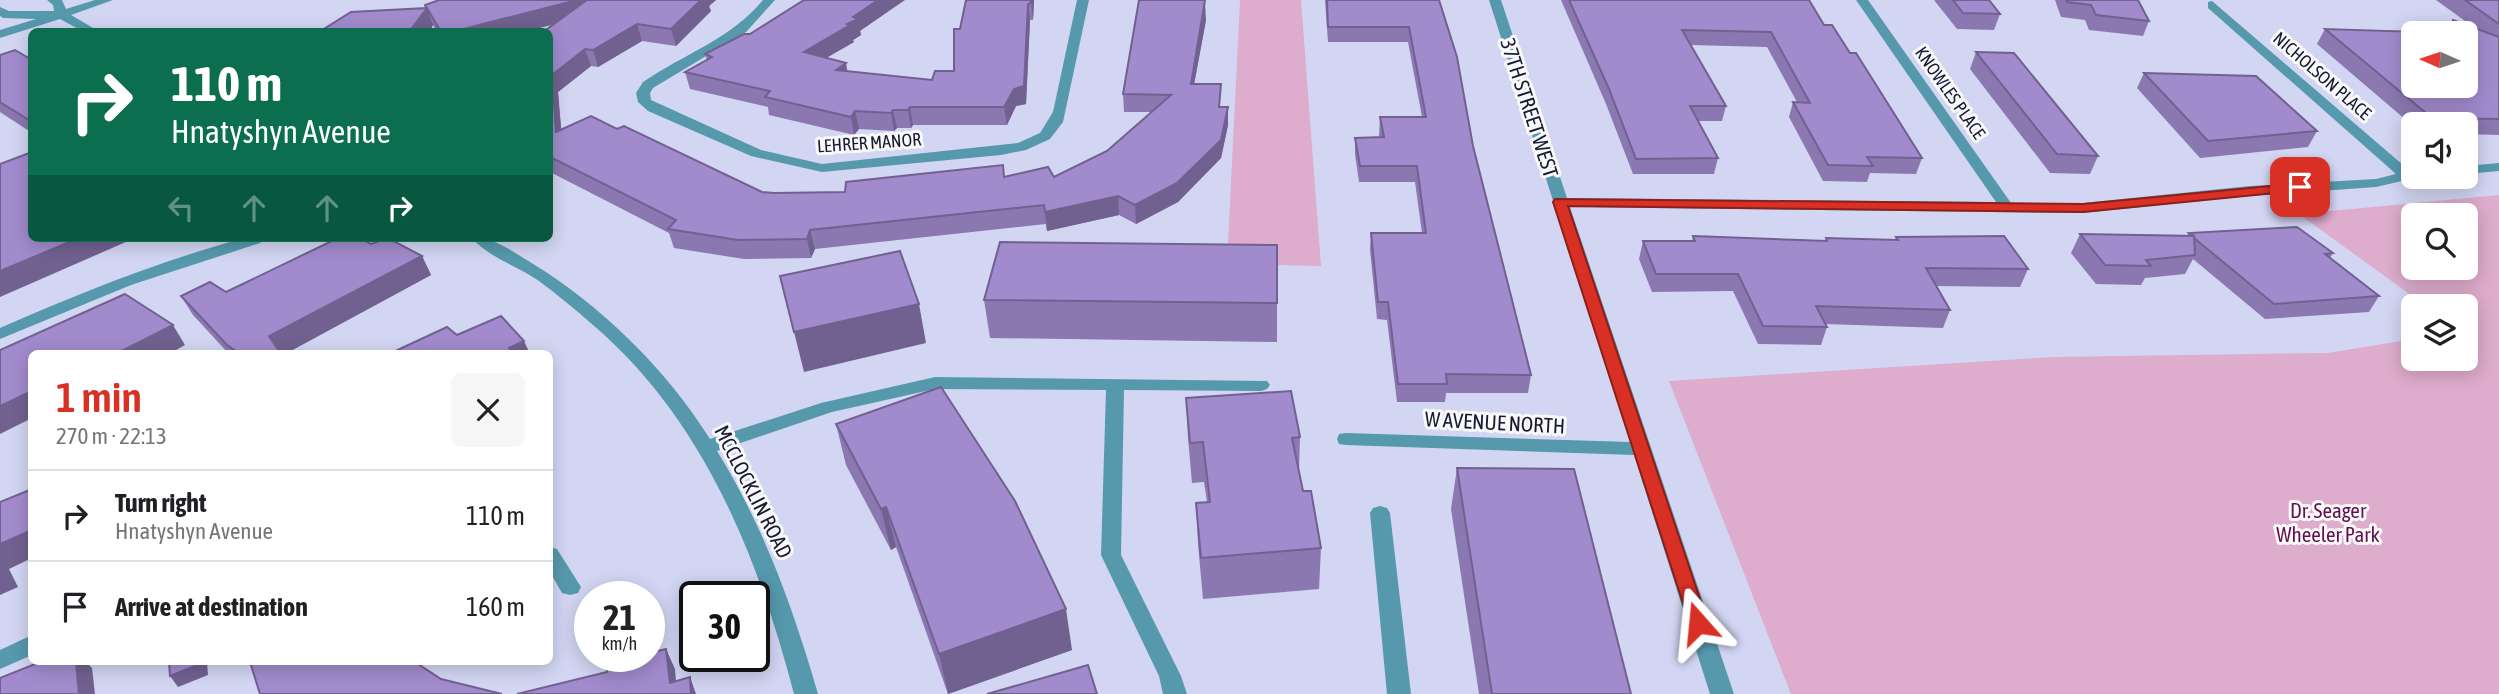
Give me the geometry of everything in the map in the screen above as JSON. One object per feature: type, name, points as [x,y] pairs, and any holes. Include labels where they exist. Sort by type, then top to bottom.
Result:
[{"type":"street","points":[[52,0],[59,3],[61,15]]},
{"type":"street","points":[[0,34],[107,0]]},
{"type":"street","name":"LEHRER MANOR","points":[[769,0],[744,30],[723,45],[659,76],[648,85],[643,93],[645,102],[653,108],[755,152],[800,166],[822,168],[1001,151],[1027,146],[1045,138],[1056,126],[1060,112],[1083,0]]},
{"type":"street","name":"37TH STREET WEST","points":[[1495,0],[1628,415],[1643,449],[1722,694]]},
{"type":"street","name":"KNOWLES PLACE","points":[[1862,0],[2007,208]]},
{"type":"street","name":"NICHOLSON PLACE","points":[[2212,5],[2401,167]]},
{"type":"street","points":[[0,11],[7,15],[61,15],[86,28]]},
{"type":"street","points":[[2478,169],[2499,167]]},
{"type":"street","points":[[1560,202],[2083,208],[2250,191],[2376,183],[2401,177]]},
{"type":"street","points":[[0,334],[81,298],[178,261],[247,242]]},
{"type":"street","name":"MCCLOCKLIN ROAD","points":[[486,242],[544,278],[614,332],[676,402],[708,447],[772,579],[807,694]]},
{"type":"street","points":[[708,447],[828,407],[935,383],[1261,385]]},
{"type":"street","points":[[1115,384],[1111,555],[1170,676],[1175,694]]},
{"type":"street","name":"W AVENUE NORTH","points":[[1346,439],[1643,449]]},
{"type":"street","points":[[1380,513],[1399,694]]},
{"type":"street","points":[[553,560],[570,587]]},
{"type":"street","points":[[0,660],[28,645]]},
{"type":"green space","points":[[1240,0],[1301,0],[1321,266],[1227,264]]},
{"type":"green space","name":"Dr. Seager Wheeler Park","points":[[2499,195],[2499,694],[1791,694],[1669,381],[2053,357],[2328,353],[2401,341],[2401,371],[2478,371],[2478,294],[2409,294],[2299,214],[2401,204],[2401,280],[2478,280],[2478,203],[2415,203]]},
{"type":"building","points":[[439,0],[577,0],[468,28],[439,28],[427,8],[412,28],[325,28],[351,12],[426,8],[425,5]]},
{"type":"building","points":[[587,0],[701,0],[671,29],[637,24],[593,50],[585,49],[553,74],[553,28],[548,28]]},
{"type":"building","points":[[804,0],[878,0],[853,17],[858,19],[847,24],[850,25],[804,52],[846,63],[836,70],[932,80],[935,71],[954,71],[954,29],[960,29],[966,0],[1031,0],[1028,4],[1024,86],[1014,89],[1004,107],[910,107],[908,110],[893,110],[891,113],[855,111],[851,117],[765,97],[770,91],[685,72],[712,57],[705,54],[744,34],[750,34]]},
{"type":"building","points":[[1139,0],[1205,0],[1191,84],[1221,84],[1219,107],[1228,107],[1221,140],[1177,183],[1135,205],[1118,196],[1045,212],[1044,205],[810,230],[807,239],[738,240],[668,229],[676,220],[553,158],[553,89],[556,132],[591,116],[617,129],[624,126],[762,192],[845,192],[846,182],[1003,165],[1004,177],[1048,167],[1054,177],[1107,151],[1171,95],[1123,94]]},
{"type":"building","points":[[1327,0],[1439,0],[1457,57],[1473,146],[1531,375],[1446,374],[1447,384],[1398,384],[1388,302],[1378,302],[1371,233],[1426,233],[1417,166],[1360,166],[1355,138],[1384,137],[1380,117],[1426,117],[1409,27],[1328,27]]},
{"type":"building","points":[[1569,0],[1809,0],[1824,25],[1832,25],[1850,53],[1856,53],[1922,158],[1867,157],[1873,166],[1828,165],[1793,102],[1810,103],[1771,32],[1682,30],[1726,106],[1690,106],[1718,158],[1636,159],[1609,89]]},
{"type":"building","points":[[1953,0],[1989,0],[2000,14],[1963,13]]},
{"type":"building","points":[[2066,0],[2138,0],[2149,21],[2096,15],[2091,5]]},
{"type":"building","points":[[2465,0],[2499,0],[2499,24]]},
{"type":"building","points":[[2325,29],[2401,31],[2401,92]]},
{"type":"building","points":[[2478,29],[2499,37],[2499,119],[2478,119],[2478,112],[2425,112],[2408,98],[2478,98]]},
{"type":"building","points":[[15,50],[28,58],[28,120],[0,102],[0,55]]},
{"type":"building","points":[[1976,52],[2014,53],[2098,156],[2057,154]]},
{"type":"building","points":[[2144,73],[2256,76],[2317,131],[2208,141]]},
{"type":"building","points":[[28,154],[28,242],[69,242],[0,271],[0,164]]},
{"type":"building","points":[[2297,227],[2333,253],[2325,254],[2379,296],[2274,304],[2189,233]]},
{"type":"building","points":[[2080,234],[2194,236],[2195,255],[2146,260],[2151,266],[2105,265]]},
{"type":"building","points":[[1693,236],[1827,241],[1826,238],[1898,240],[1896,237],[2004,236],[2028,269],[1926,268],[1950,310],[1816,306],[1827,327],[1763,326],[1738,274],[1656,274],[1643,241],[1695,241]]},
{"type":"building","points":[[330,242],[396,242],[422,256],[269,336],[278,350],[234,350],[181,296],[210,282],[226,292]]},
{"type":"building","points":[[1000,242],[1277,245],[1277,303],[984,300]]},
{"type":"building","points":[[900,251],[919,304],[794,332],[780,276]]},
{"type":"building","points":[[125,294],[173,325],[124,350],[28,350],[28,393],[0,406],[0,350]]},
{"type":"building","points":[[501,316],[524,341],[509,348],[511,350],[398,350],[447,327],[457,335]]},
{"type":"building","points":[[941,387],[1015,501],[1066,609],[939,654],[886,507],[881,509],[836,424]]},
{"type":"building","points":[[1291,391],[1300,437],[1292,438],[1303,491],[1311,491],[1321,548],[1201,558],[1196,503],[1210,502],[1203,442],[1190,443],[1186,398]]},
{"type":"building","points":[[1457,468],[1574,469],[1631,694],[1492,694]]},
{"type":"building","points":[[28,491],[28,532],[0,544],[0,502]]},
{"type":"building","points":[[665,649],[670,683],[690,677],[691,694],[517,694],[607,672],[665,672]]},
{"type":"building","points":[[32,665],[76,665],[79,694],[0,694],[0,678]]},
{"type":"building","points":[[169,665],[198,665],[170,676]]},
{"type":"building","points":[[251,665],[420,665],[441,679],[502,694],[260,694]]},
{"type":"building","points":[[1088,665],[1097,694],[987,694]]},
{"type":"route","points":[[1698,623],[1560,202],[2048,209],[2300,187]]}]
